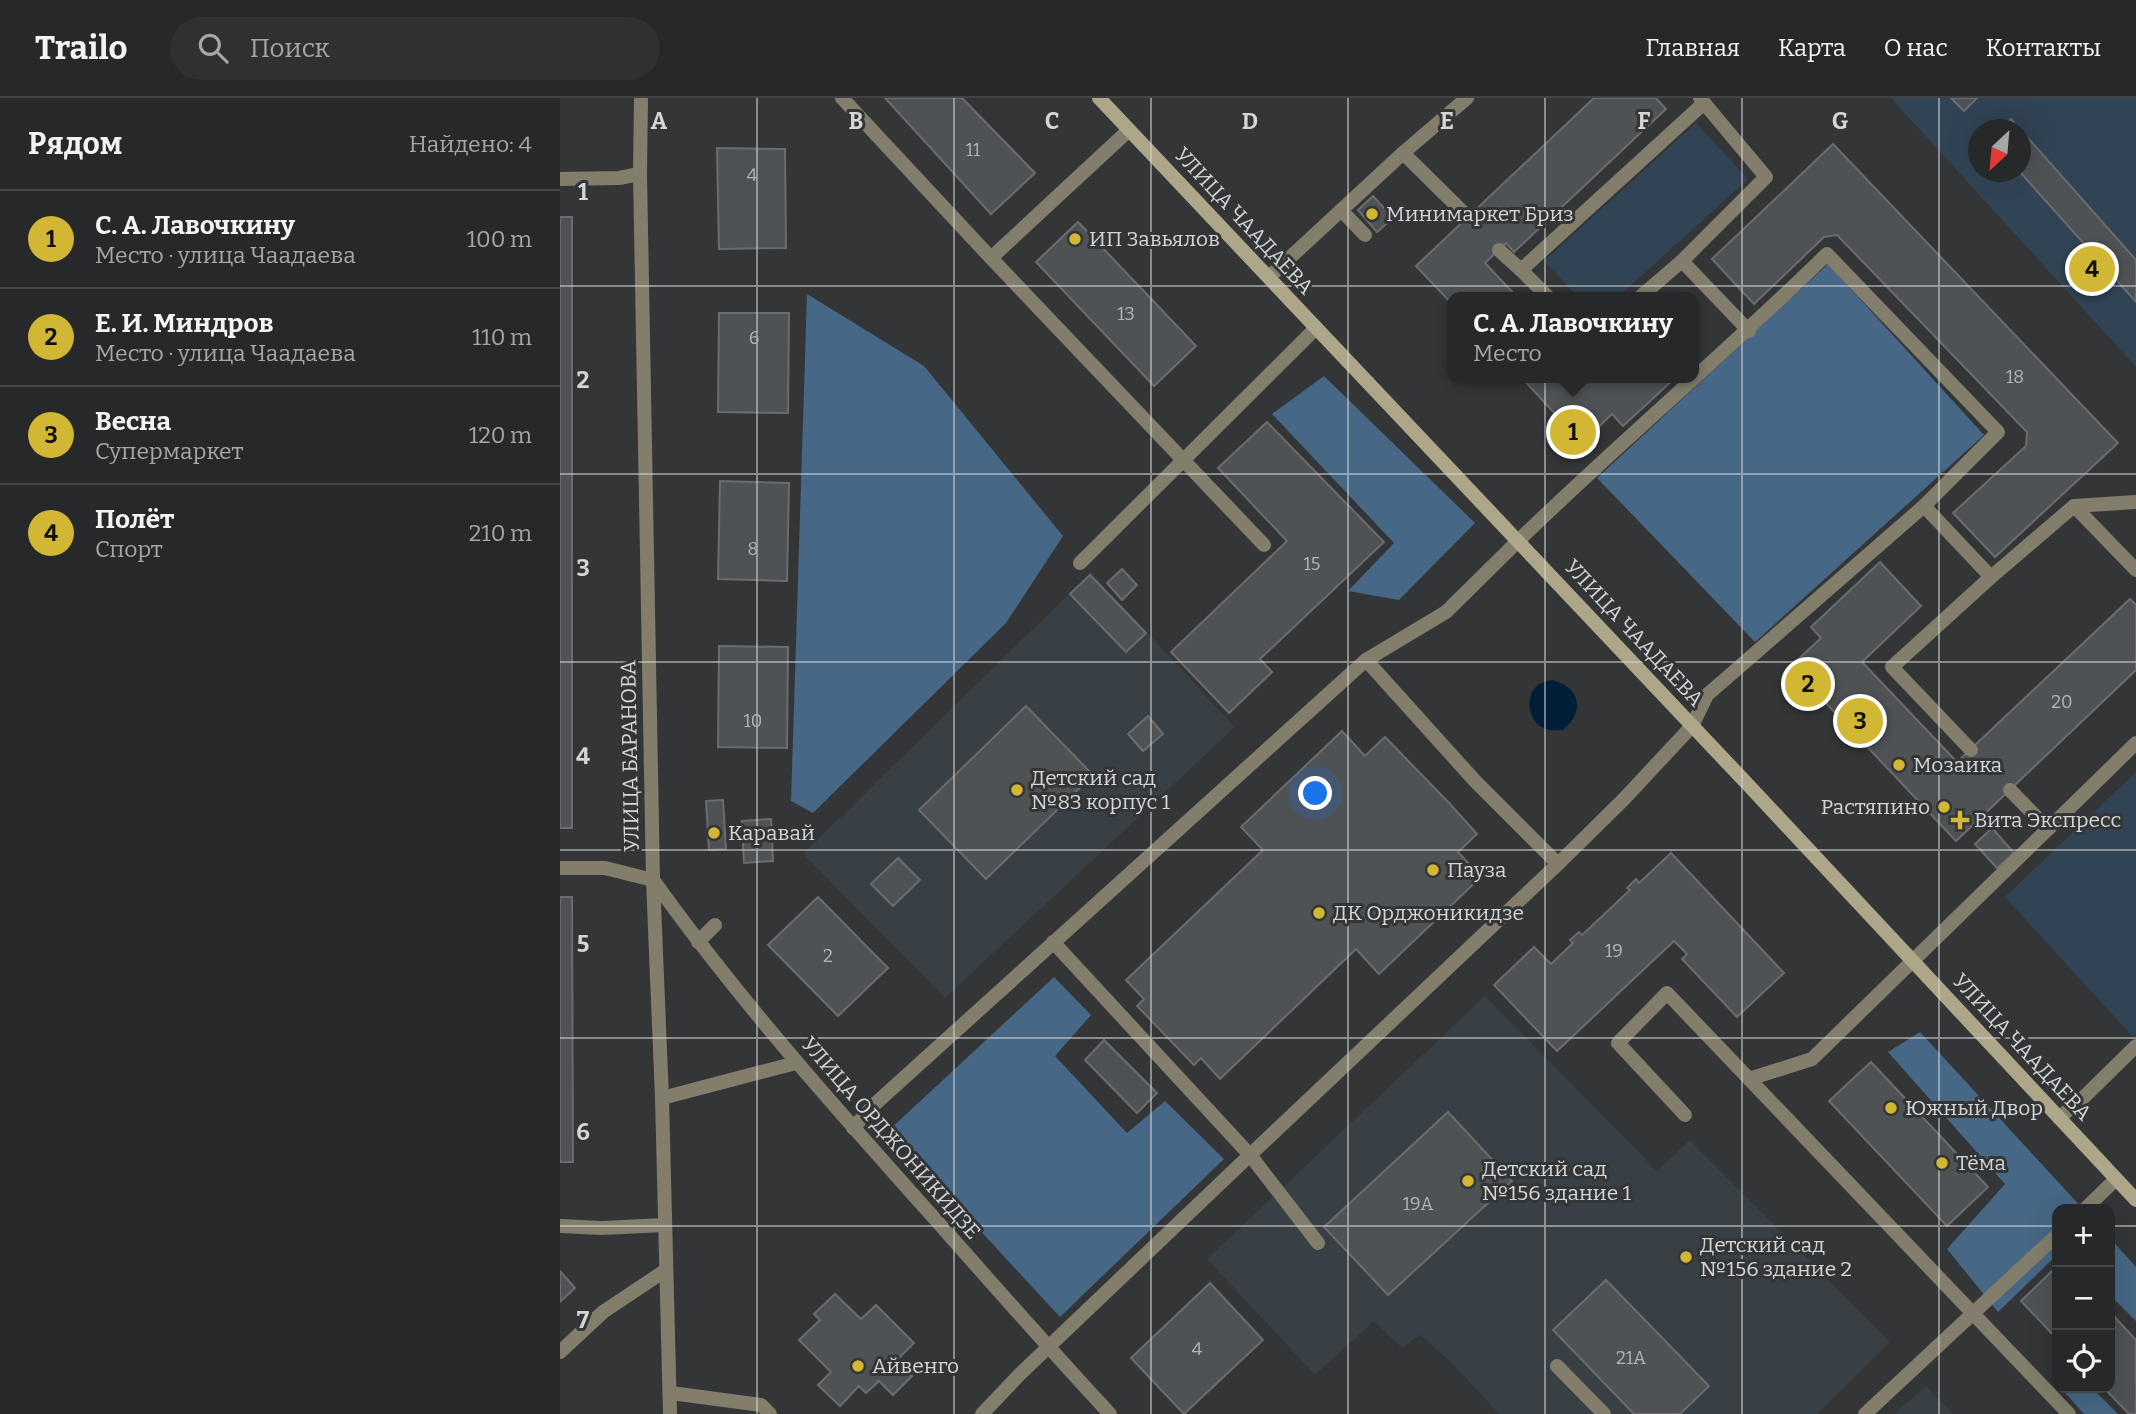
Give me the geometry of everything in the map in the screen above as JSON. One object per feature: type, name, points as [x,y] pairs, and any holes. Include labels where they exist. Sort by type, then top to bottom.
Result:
[{"type":"street","name":"УЛИЦА БАРАНОВА","points":[[641,98],[640,174],[653,880],[670,1414]]},
{"type":"street","points":[[842,98],[1264,545]]},
{"type":"street","name":"УЛИЦА ЧААДАЕВА","points":[[1099,98],[2136,1200]]},
{"type":"street","points":[[1269,277],[1403,153],[1468,98]]},
{"type":"street","points":[[1521,270],[1702,101],[1766,177],[1682,261],[1646,292]]},
{"type":"street","points":[[991,258],[1129,130]]},
{"type":"street","points":[[1403,153],[1468,217]]},
{"type":"street","points":[[560,178],[619,178],[640,174]]},
{"type":"street","points":[[1341,210],[1365,235]]},
{"type":"street","points":[[1499,250],[1543,292]]},
{"type":"street","points":[[982,1414],[1250,1155],[1558,864],[1692,726],[1707,695],[1924,506],[1998,432],[1827,254],[1749,331],[1699,375]]},
{"type":"street","points":[[1682,261],[1749,331]]},
{"type":"street","points":[[1080,563],[1316,328]]},
{"type":"street","points":[[853,1128],[875,1104],[1366,660],[1446,612],[1587,475],[1690,383]]},
{"type":"street","points":[[1971,750],[1892,667],[2074,506],[2136,502]]},
{"type":"street","points":[[1924,506],[1991,577]]},
{"type":"street","points":[[2074,506],[2136,570]]},
{"type":"street","points":[[1366,660],[1475,780],[1558,864]]},
{"type":"street","points":[[1749,1079],[1812,1059],[2136,743]]},
{"type":"street","points":[[2010,790],[2048,829]]},
{"type":"street","points":[[560,868],[605,867],[653,880]]},
{"type":"street","name":"УЛИЦА ОРДЖОНИКИДЗЕ","points":[[653,880],[698,943],[796,1063],[1048,1349],[1110,1414]]},
{"type":"street","points":[[698,943],[715,925]]},
{"type":"street","points":[[1053,943],[1250,1155],[1318,1243]]},
{"type":"street","points":[[1685,1115],[1618,1043],[1667,993],[2069,1414]]},
{"type":"street","points":[[2059,1118],[2135,1048]]},
{"type":"street","points":[[662,1098],[796,1063]]},
{"type":"street","points":[[2090,1204],[2116,1179]]},
{"type":"street","points":[[560,1226],[602,1228],[664,1224]]},
{"type":"street","points":[[1865,1414],[2052,1240]]},
{"type":"street","points":[[560,1352],[603,1312],[666,1270]]},
{"type":"street","points":[[1558,1366],[1604,1414]]},
{"type":"street","points":[[671,1393],[761,1405],[771,1414]]},
{"type":"shaded area","points":[[1891,98],[2136,98],[2136,367]]},
{"type":"shaded area","points":[[1696,123],[1748,179],[1624,292],[1573,292],[1544,261]]},
{"type":"shaded area","points":[[1828,264],[1984,435],[1755,642],[1597,478]]},
{"type":"shaded area","points":[[807,294],[924,366],[1063,536],[1006,623],[813,813],[791,801]]},
{"type":"shaded area","points":[[1324,376],[1475,523],[1399,600],[1348,591],[1394,543],[1272,414]]},
{"type":"shaded area","name":"Детский сад №83 корпус 1","points":[[1091,572],[1235,727],[945,998],[803,854]]},
{"type":"shaded area","points":[[1552,680],[1569,688],[1577,701],[1575,716],[1563,730],[1550,730],[1540,726],[1531,714],[1530,700],[1535,688]]},
{"type":"shaded area","points":[[2136,772],[2136,1034],[2133,1037],[2005,897]]},
{"type":"shaded area","points":[[1054,977],[1091,1015],[1055,1056],[1127,1133],[1165,1101],[1224,1159],[1060,1317],[888,1131]]},
{"type":"shaded area","points":[[1485,996],[1657,1171],[1690,1140],[1890,1342],[1817,1414],[1499,1414],[1452,1363],[1420,1335],[1402,1348],[1374,1321],[1315,1375],[1207,1259]]},
{"type":"shaded area","points":[[1920,1032],[2078,1204],[2052,1204],[2052,1260],[1998,1312],[1947,1249],[2005,1184],[1888,1052]]},
{"type":"shaded area","points":[[2115,1244],[2136,1267],[2136,1321],[2115,1300]]},
{"type":"shaded area","points":[[1926,1386],[1953,1414],[1894,1414]]},
{"type":"shaded area","points":[[2065,1393],[2097,1393],[2118,1414],[2084,1414]]},
{"type":"building","points":[[885,98],[962,98],[1035,173],[991,214]]},
{"type":"building","points":[[1594,98],[1656,98],[1666,109],[1514,252],[1506,243],[1485,263],[1512,292],[1447,292],[1447,299],[1416,266]]},
{"type":"building","points":[[1951,98],[1977,98],[1964,111]]},
{"type":"building","points":[[2031,141],[2136,260],[2136,302],[2029,182]]},
{"type":"building","points":[[1833,144],[2118,443],[1995,557],[1953,513],[2026,446],[2027,432],[1837,235],[1824,237],[1754,304],[1712,259]]},
{"type":"building","points":[[717,148],[785,149],[786,248],[719,249]]},
{"type":"building","points":[[1373,196],[1393,218],[1377,232],[1358,210]]},
{"type":"building","points":[[560,217],[572,217],[572,828],[560,828]]},
{"type":"building","points":[[1078,222],[1196,346],[1154,386],[1036,262]]},
{"type":"building","points":[[719,313],[789,313],[788,413],[718,412]]},
{"type":"building","points":[[1527,383],[1670,383],[1623,426],[1612,414],[1582,443]]},
{"type":"building","points":[[1267,422],[1384,542],[1260,659],[1272,672],[1229,713],[1171,652],[1287,541],[1218,468]]},
{"type":"building","points":[[720,481],[789,483],[787,581],[718,579]]},
{"type":"building","points":[[1880,562],[1921,606],[1862,662],[1957,762],[2130,599],[2136,605],[2136,670],[1956,841],[1791,666],[1821,638],[1811,627]]},
{"type":"building","points":[[1122,569],[1137,585],[1122,600],[1107,583]]},
{"type":"building","points":[[1090,575],[1146,633],[1126,652],[1070,594]]},
{"type":"building","points":[[719,646],[788,647],[787,748],[718,747]]},
{"type":"building","points":[[1026,706],[1093,775],[986,879],[919,810]]},
{"type":"building","points":[[1148,716],[1163,734],[1143,751],[1128,734]]},
{"type":"building","name":"ДК Орджоникидзе","points":[[1342,731],[1365,756],[1385,737],[1451,805],[1477,834],[1458,852],[1481,877],[1379,974],[1356,949],[1220,1079],[1201,1058],[1194,1065],[1137,1006],[1144,999],[1126,980],[1263,850],[1241,827]]},
{"type":"building","points":[[723,800],[726,849],[709,850],[706,801]]},
{"type":"building","points":[[771,819],[773,861],[744,863],[742,821]]},
{"type":"building","points":[[1992,828],[2014,853],[1997,868],[1975,844]]},
{"type":"building","points":[[1671,853],[1784,973],[1737,1017],[1682,959],[1687,954],[1674,941],[1557,1051],[1494,985],[1534,947],[1551,964],[1573,943],[1570,940],[1579,932],[1582,935],[1630,890],[1627,888],[1636,879],[1639,883]]},
{"type":"building","points":[[898,858],[920,880],[893,906],[871,884]]},
{"type":"building","points":[[560,897],[572,897],[573,1162],[560,1162]]},
{"type":"building","points":[[818,897],[888,968],[838,1016],[768,945]]},
{"type":"building","points":[[1104,1040],[1157,1093],[1137,1113],[1085,1060]]},
{"type":"building","points":[[1871,1062],[1988,1187],[1947,1226],[1829,1101]]},
{"type":"building","points":[[1448,1112],[1512,1181],[1388,1295],[1324,1227]]},
{"type":"building","points":[[560,1271],[575,1288],[560,1302]]},
{"type":"building","points":[[2052,1271],[2052,1334],[2021,1301]]},
{"type":"building","points":[[1606,1280],[1709,1386],[1680,1414],[1634,1414],[1553,1330]]},
{"type":"building","points":[[1210,1283],[1263,1340],[1184,1414],[1131,1358]]},
{"type":"building","points":[[835,1294],[861,1319],[876,1305],[914,1343],[896,1361],[912,1376],[893,1395],[879,1381],[866,1393],[859,1386],[840,1406],[818,1385],[831,1372],[799,1340],[820,1320],[814,1314]]},
{"type":"building","points":[[2115,1317],[2136,1340],[2136,1414],[2129,1414],[2109,1393],[2115,1393]]},
{"type":"place","name":"Минимаркет Бриз","points":[[1372,214]]},
{"type":"place","name":"ИП Завьялов","points":[[1075,239]]},
{"type":"place","name":"Полёт","points":[[2092,269]]},
{"type":"place","name":"С. А. Лавочкину","points":[[1573,432]]},
{"type":"place","name":"Е. И. Миндров","points":[[1808,684]]},
{"type":"place","name":"Весна","points":[[1860,721]]},
{"type":"place","name":"Мозаика","points":[[1899,765]]},
{"type":"place","name":"Детский сад №83 корпус 1","points":[[1017,790]]},
{"type":"place","name":"Растяпино","points":[[1944,807]]},
{"type":"place","name":"Вита Экспресс","points":[[1960,820]]},
{"type":"place","name":"Каравай","points":[[714,833]]},
{"type":"place","name":"Пауза","points":[[1433,870]]},
{"type":"place","name":"ДК Орджоникидзе","points":[[1319,913]]},
{"type":"place","name":"Южный Двор","points":[[1891,1108]]},
{"type":"place","name":"Тёма","points":[[1942,1163]]},
{"type":"place","name":"Детский сад №156 здание 1","points":[[1468,1181]]},
{"type":"place","name":"Детский сад №156 здание 2","points":[[1686,1257]]},
{"type":"place","name":"Айвенго","points":[[858,1366]]}]
